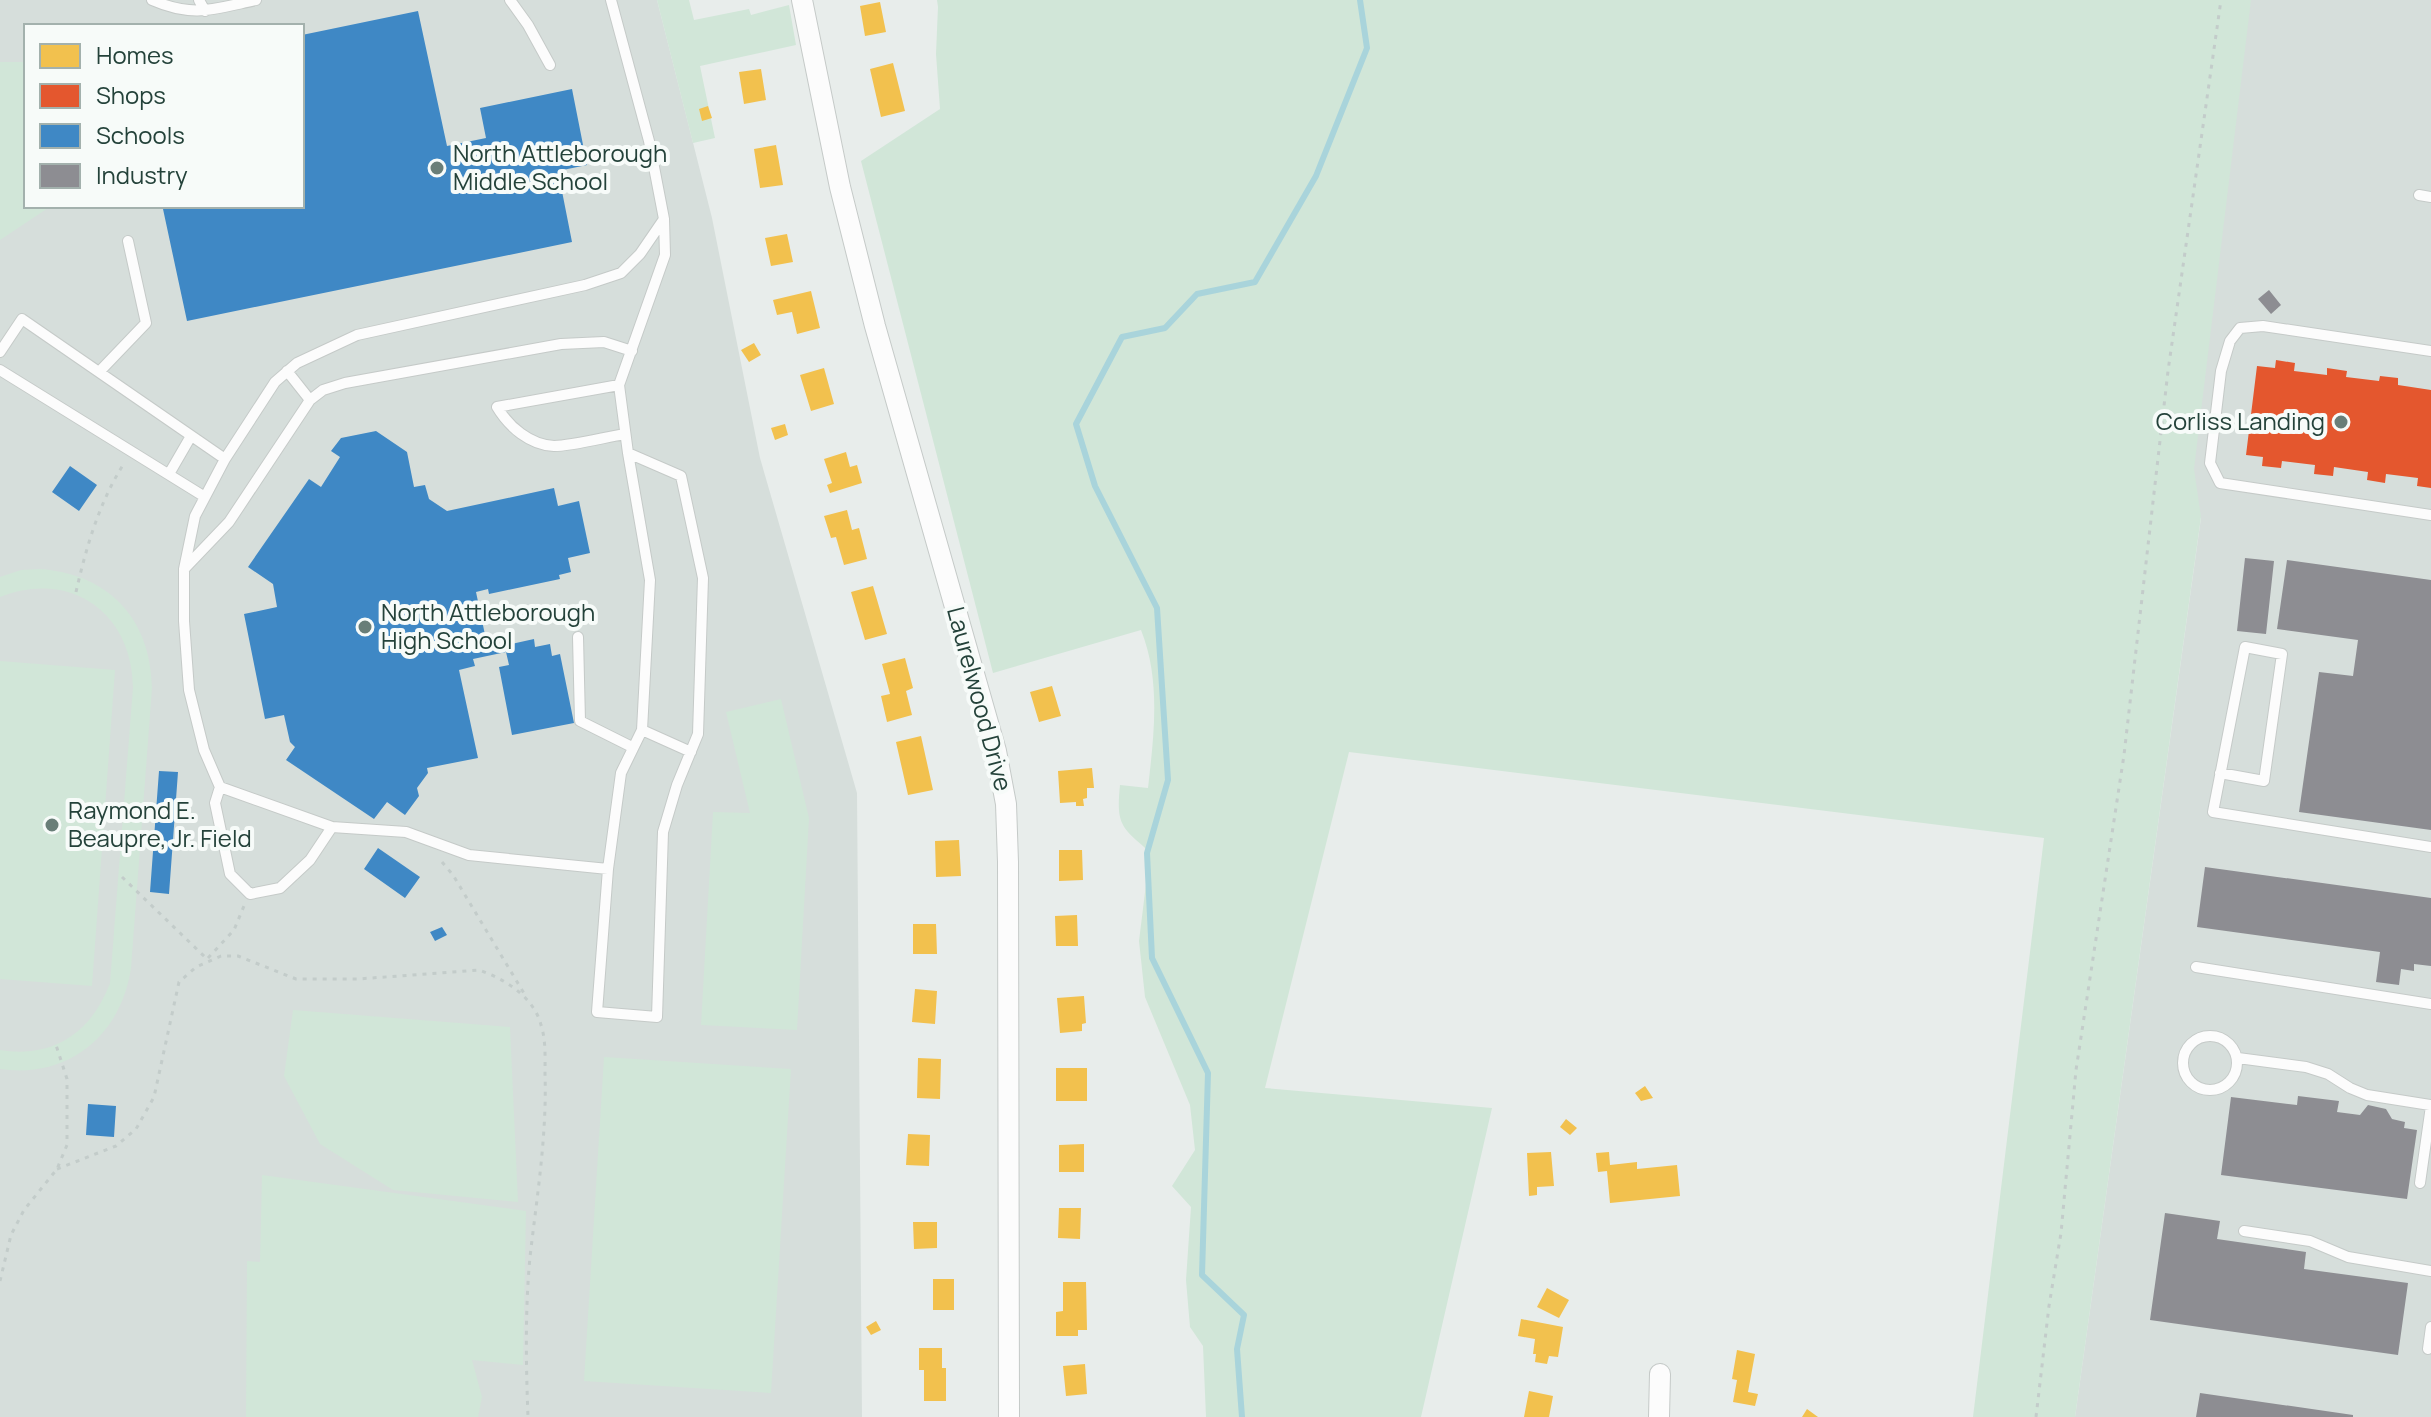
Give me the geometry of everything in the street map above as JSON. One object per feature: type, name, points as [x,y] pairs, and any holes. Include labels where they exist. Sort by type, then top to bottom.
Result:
[{"type":"street","name":"Laurelwood Drive","points":[[802,0],[848,218],[875,326],[996,751],[1003,787],[1008,862],[1009,1417]]},
{"type":"street","points":[[1659,1417],[1660,1374]]},
{"type":"lane","points":[[152,0],[175,9],[200,11],[256,0]]},
{"type":"lane","points":[[197,24],[199,0]]},
{"type":"lane","points":[[510,0],[550,65]]},
{"type":"lane","points":[[611,0],[649,141],[664,219],[665,255],[619,385],[628,453],[650,580],[642,730],[621,773],[608,869],[597,1012],[657,1017],[663,832],[677,785],[698,734],[703,578],[681,476],[628,453]]},
{"type":"lane","points":[[2419,195],[2431,197]]},
{"type":"lane","points":[[332,827],[310,860],[280,888],[250,894],[230,874],[215,803],[220,787],[204,750],[189,690],[184,621],[184,569],[195,516],[225,459],[275,382],[297,363],[357,335],[585,285],[621,273],[640,254],[664,219]]},
{"type":"lane","points":[[99,372],[146,323],[128,241]]},
{"type":"lane","points":[[0,352],[22,319],[225,459]]},
{"type":"lane","points":[[2431,351],[2263,326],[2240,328],[2230,341],[2221,371],[2210,463],[2220,483],[2431,515]]},
{"type":"lane","points":[[184,569],[229,522],[310,400],[323,390],[345,383],[561,344],[604,342],[632,351]]},
{"type":"lane","points":[[0,370],[205,497]]},
{"type":"lane","points":[[287,371],[310,400]]},
{"type":"lane","points":[[619,385],[497,407],[505,421],[518,433],[554,446],[625,434]]},
{"type":"lane","points":[[169,474],[191,436]]},
{"type":"lane","points":[[578,637],[580,721],[632,747]]},
{"type":"lane","points":[[2220,773],[2264,781],[2282,654],[2245,647],[2220,773],[2213,812],[2431,847]]},
{"type":"lane","points":[[642,730],[691,752]]},
{"type":"lane","points":[[220,787],[332,827],[406,832],[469,855],[608,869]]},
{"type":"lane","points":[[2196,967],[2431,1004]]},
{"type":"lane","points":[[2213,1035],[2229,1043],[2238,1058],[2236,1075],[2224,1088],[2207,1091],[2191,1084],[2182,1069],[2184,1052],[2196,1039],[2213,1035]]},
{"type":"lane","points":[[2238,1058],[2306,1067],[2328,1074],[2367,1095],[2430,1106],[2420,1183]]},
{"type":"lane","points":[[2244,1231],[2310,1241],[2348,1257],[2431,1271]]},
{"type":"lane","points":[[2428,1349],[2431,1327]]},
{"type":"path","points":[[2036,1417],[2061,1233],[2076,1070],[2124,755],[2168,371],[2221,0]]},
{"type":"path","points":[[76,592],[97,520],[114,479],[132,452]]},
{"type":"path","points":[[421,837],[453,875],[541,1022],[545,1046],[547,1116],[530,1261],[526,1363],[528,1417]]},
{"type":"path","points":[[122,877],[207,959]]},
{"type":"path","points":[[203,964],[234,930],[250,894]]},
{"type":"path","points":[[57,1169],[116,1146],[136,1129],[154,1097],[179,982],[196,967],[221,956],[238,956],[296,979],[358,979],[479,970],[498,976],[527,998]]},
{"type":"path","points":[[0,1281],[11,1235],[24,1210],[57,1169],[67,1145],[67,1079],[56,1045]]},
{"type":"shaded area","points":[[0,0],[657,0],[712,218],[760,458],[857,793],[862,1417],[0,1417]]},
{"type":"shaded area","points":[[2242,0],[2431,0],[2431,1417],[2075,1417],[2201,518],[2174,512]]},
{"type":"green space","points":[[657,0],[689,0],[694,20],[749,9],[751,15],[789,5],[796,45],[700,66],[715,138],[693,143]]},
{"type":"green space","points":[[937,0],[2251,0],[2194,469],[2201,517],[2075,1417],[1973,1417],[2044,838],[1349,752],[1265,1088],[1492,1108],[1421,1417],[1206,1417],[1203,1346],[1190,1327],[1186,1280],[1191,1207],[1172,1186],[1195,1150],[1190,1105],[1145,997],[1139,941],[1150,852],[1127,830],[1119,809],[1120,785],[1148,788],[1154,688],[1147,649],[1141,630],[993,673],[861,161],[940,109],[936,54]]},
{"type":"green space","points":[[0,62],[24,62],[24,208],[48,208],[0,240]]},
{"type":"green space","points":[[40,569],[86,580],[122,604],[144,641],[150,663],[152,688],[131,968],[116,1013],[88,1047],[48,1067],[0,1069],[0,1050],[19,1052],[53,1046],[81,1028],[93,1015],[110,983],[133,687],[130,660],[122,637],[109,618],[92,603],[73,593],[50,589],[26,590],[0,597],[0,577],[21,570]]},
{"type":"green space","name":"Raymond E. Beaupre, Jr. Field","points":[[0,661],[115,670],[92,986],[0,979]]},
{"type":"green space","points":[[781,699],[809,818],[797,1030],[701,1025],[713,812],[750,813],[726,712]]},
{"type":"green space","points":[[293,1010],[510,1027],[518,1202],[393,1190],[320,1144],[284,1076]]},
{"type":"green space","points":[[604,1057],[791,1069],[771,1393],[584,1381]]},
{"type":"green space","points":[[262,1175],[526,1211],[523,1365],[472,1360],[482,1397],[478,1417],[246,1417],[247,1261],[260,1262]]},
{"type":"building: Homes","points":[[880,2],[886,32],[865,36],[860,6]]},
{"type":"building: Homes","points":[[893,63],[905,111],[881,117],[870,69]]},
{"type":"building: Homes","points":[[761,69],[766,100],[744,104],[739,72]]},
{"type":"building: Homes","points":[[708,106],[712,118],[702,121],[699,109]]},
{"type":"building: Homes","points":[[776,145],[783,185],[760,188],[754,149]]},
{"type":"building: Homes","points":[[787,234],[793,262],[771,266],[765,238]]},
{"type":"building: Homes","points":[[811,291],[820,328],[797,334],[792,312],[777,315],[773,300]]},
{"type":"building: Homes","points":[[754,343],[761,355],[749,362],[741,350]]},
{"type":"building: Homes","points":[[824,368],[834,404],[811,411],[800,375]]},
{"type":"building: Homes","points":[[785,424],[788,435],[775,440],[771,428]]},
{"type":"building: Homes","points":[[846,452],[850,467],[857,465],[862,483],[830,493],[827,485],[832,483],[824,459]]},
{"type":"building: Homes","points":[[847,510],[852,530],[859,528],[867,559],[844,565],[836,537],[831,538],[824,516]]},
{"type":"building: Homes","points":[[873,586],[887,634],[865,640],[851,592]]},
{"type":"building: Homes","points":[[905,658],[913,688],[906,691],[912,715],[887,722],[881,696],[890,694],[882,664]]},
{"type":"building: Homes","points":[[1052,686],[1061,716],[1039,722],[1030,692]]},
{"type":"building: Homes","points":[[921,736],[933,790],[908,795],[896,742]]},
{"type":"building: Homes","points":[[1092,768],[1094,788],[1087,788],[1084,806],[1076,806],[1076,802],[1060,803],[1058,771]]},
{"type":"building: Homes","points":[[959,840],[961,876],[936,877],[935,841]]},
{"type":"building: Homes","points":[[1059,850],[1082,850],[1083,880],[1059,881]]},
{"type":"building: Homes","points":[[1077,915],[1078,946],[1056,946],[1055,916]]},
{"type":"building: Homes","points":[[913,924],[936,924],[937,954],[913,954]]},
{"type":"building: Homes","points":[[915,989],[937,991],[935,1024],[912,1022]]},
{"type":"building: Homes","points":[[1084,996],[1086,1023],[1082,1024],[1082,1031],[1060,1033],[1057,998]]},
{"type":"building: Homes","points":[[918,1058],[941,1059],[940,1099],[917,1098]]},
{"type":"building: Homes","points":[[1056,1068],[1087,1068],[1087,1101],[1056,1101]]},
{"type":"building: Homes","points":[[1645,1086],[1653,1098],[1641,1101],[1635,1093]]},
{"type":"building: Homes","points":[[1566,1119],[1577,1128],[1570,1135],[1560,1127]]},
{"type":"building: Homes","points":[[908,1134],[930,1135],[929,1166],[906,1165]]},
{"type":"building: Homes","points":[[1084,1144],[1084,1172],[1059,1172],[1059,1145]]},
{"type":"building: Homes","points":[[1551,1152],[1554,1186],[1537,1187],[1537,1195],[1529,1196],[1527,1153]]},
{"type":"building: Homes","points":[[1609,1152],[1610,1165],[1637,1162],[1637,1169],[1677,1165],[1680,1196],[1610,1203],[1607,1171],[1598,1172],[1596,1153]]},
{"type":"building: Homes","points":[[1059,1208],[1081,1208],[1080,1239],[1058,1238]]},
{"type":"building: Homes","points":[[913,1222],[937,1222],[937,1248],[914,1249]]},
{"type":"building: Homes","points":[[933,1279],[954,1279],[954,1310],[933,1310]]},
{"type":"building: Homes","points":[[1063,1282],[1086,1282],[1087,1330],[1078,1330],[1078,1336],[1056,1336],[1056,1312],[1063,1311]]},
{"type":"building: Homes","points":[[1547,1288],[1569,1300],[1559,1318],[1537,1307]]},
{"type":"building: Homes","points":[[1521,1319],[1563,1327],[1558,1357],[1549,1356],[1547,1364],[1535,1362],[1535,1339],[1518,1336]]},
{"type":"building: Homes","points":[[876,1321],[881,1330],[871,1335],[866,1327]]},
{"type":"building: Homes","points":[[919,1348],[942,1348],[942,1368],[946,1368],[946,1401],[924,1401],[924,1370],[919,1370]]},
{"type":"building: Homes","points":[[1737,1350],[1755,1354],[1748,1392],[1758,1394],[1755,1406],[1733,1402],[1737,1380],[1732,1379]]},
{"type":"building: Homes","points":[[1085,1364],[1087,1394],[1066,1396],[1063,1366]]},
{"type":"building: Homes","points":[[1529,1391],[1553,1396],[1549,1417],[1524,1417]]},
{"type":"building: Homes","points":[[1807,1409],[1818,1417],[1802,1417]]},
{"type":"building: Shops","name":"Corliss Landing","points":[[2276,360],[2295,363],[2294,371],[2327,375],[2327,368],[2347,371],[2346,377],[2379,381],[2380,376],[2398,378],[2398,385],[2431,390],[2431,488],[2417,486],[2418,478],[2386,474],[2385,483],[2367,480],[2368,472],[2334,467],[2333,476],[2314,474],[2315,465],[2282,461],[2281,468],[2262,466],[2263,457],[2246,455],[2257,366],[2275,368]]},
{"type":"building: Schools","name":"North Attleborough Middle School","points":[[418,11],[447,146],[486,138],[480,108],[572,89],[587,165],[558,171],[572,242],[187,321],[163,209],[304,208],[304,35]]},
{"type":"building: Schools","name":"North Attleborough High School","points":[[376,431],[407,452],[414,487],[425,485],[429,499],[447,511],[554,488],[558,506],[579,501],[590,553],[568,558],[571,572],[559,575],[560,579],[489,594],[488,589],[476,592],[488,649],[534,639],[535,647],[550,644],[552,656],[560,654],[574,723],[512,735],[499,667],[509,665],[506,652],[473,659],[475,666],[459,670],[478,758],[427,768],[428,773],[417,788],[419,796],[405,815],[387,802],[374,819],[286,760],[295,747],[290,742],[284,715],[265,719],[244,614],[277,607],[273,584],[248,567],[309,479],[321,487],[340,457],[331,451],[341,438]]},
{"type":"building: Schools","points":[[70,466],[97,485],[79,511],[52,492]]},
{"type":"building: Schools","points":[[159,771],[178,772],[169,894],[150,892]]},
{"type":"building: Schools","points":[[378,848],[420,877],[405,898],[364,869]]},
{"type":"building: Schools","points":[[442,927],[447,935],[435,941],[430,932]]},
{"type":"building: Schools","points":[[88,1104],[116,1106],[114,1137],[86,1135]]},
{"type":"building: Industry","points":[[2269,290],[2281,305],[2271,314],[2258,299]]},
{"type":"building: Industry","points":[[2245,558],[2274,561],[2266,634],[2237,631]]},
{"type":"building: Industry","points":[[2287,560],[2431,580],[2431,830],[2299,812],[2319,672],[2353,676],[2358,640],[2277,629]]},
{"type":"building: Industry","points":[[2205,867],[2431,898],[2431,966],[2414,964],[2414,971],[2401,969],[2399,985],[2376,982],[2380,952],[2197,927]]},
{"type":"building: Industry","points":[[2298,1096],[2339,1101],[2337,1112],[2360,1115],[2368,1105],[2386,1109],[2392,1119],[2405,1122],[2404,1128],[2417,1130],[2407,1199],[2221,1175],[2231,1097],[2297,1105]]},
{"type":"building: Industry","points":[[2165,1213],[2220,1221],[2217,1239],[2306,1252],[2304,1269],[2408,1283],[2398,1355],[2150,1320]]},
{"type":"building: Industry","points":[[2200,1393],[2353,1415],[2353,1417],[2196,1417]]},
{"type":"waterway","points":[[1242,1417],[1237,1349],[1244,1315],[1202,1275],[1208,1073],[1152,958],[1147,853],[1168,780],[1157,608],[1095,486],[1076,424],[1122,337],[1165,328],[1197,294],[1255,282],[1316,176],[1367,48],[1360,0]]},
{"type":"place","name":"North Attleborough Middle School","points":[[437,168]]},
{"type":"place","name":"Corliss Landing","points":[[2341,422]]},
{"type":"place","name":"North Attleborough High School","points":[[365,627]]},
{"type":"place","name":"Raymond E. Beaupre, Jr. Field","points":[[52,825]]}]
